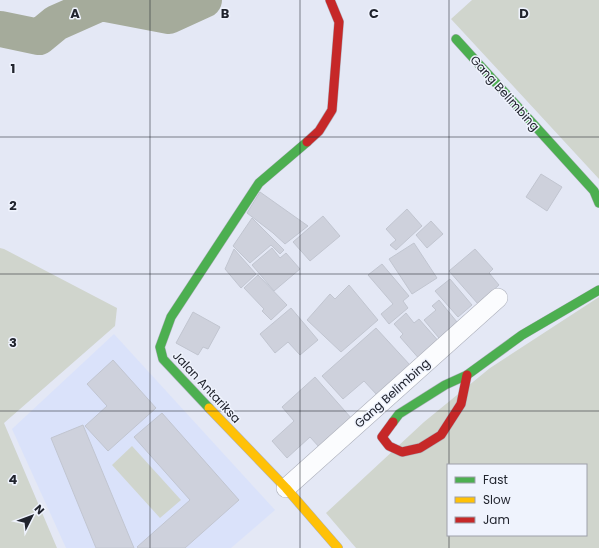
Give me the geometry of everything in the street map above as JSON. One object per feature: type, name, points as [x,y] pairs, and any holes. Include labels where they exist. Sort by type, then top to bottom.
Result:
[{"type":"street","name":"Jalan Antariksa","points":[[330,0],[339,22],[332,110],[319,131],[259,184],[171,317],[160,347],[163,359],[286,488],[338,548]]},
{"type":"street","name":"Gang Belimbing","points":[[456,39],[594,191],[599,203]]},
{"type":"street","points":[[466,375],[461,404],[440,435],[420,448],[402,452],[389,446],[382,437],[399,414],[444,385],[466,375],[522,335],[599,290]]},
{"type":"street","name":"Gang Belimbing","points":[[286,488],[498,298]]},
{"type":"shaded area","points":[[472,0],[599,0],[599,179],[451,19]]},
{"type":"shaded area","points":[[0,248],[117,308],[115,326],[4,423],[57,548],[0,548]]},
{"type":"shaded area","points":[[599,297],[599,548],[356,548],[326,513],[424,422],[490,368]]},
{"type":"shaded area","points":[[114,334],[275,510],[231,548],[66,548],[12,429]]},
{"type":"shaded area","points":[[132,446],[181,500],[160,518],[112,465]]},
{"type":"building","points":[[541,174],[562,187],[547,211],[526,197]]},
{"type":"building","points":[[260,192],[308,226],[285,244],[247,213]]},
{"type":"building","points":[[407,209],[422,226],[396,250],[390,245],[396,240],[386,229]]},
{"type":"building","points":[[323,216],[340,236],[310,261],[293,242]]},
{"type":"building","points":[[252,218],[284,250],[280,254],[271,245],[250,263],[233,246]]},
{"type":"building","points":[[431,221],[443,234],[427,248],[416,235]]},
{"type":"building","points":[[414,243],[437,278],[412,294],[389,259]]},
{"type":"building","points":[[272,248],[280,258],[286,253],[300,269],[274,291],[252,265]]},
{"type":"building","points":[[234,249],[256,274],[241,288],[225,269]]},
{"type":"building","points":[[475,249],[493,269],[489,273],[499,285],[478,304],[449,271]]},
{"type":"building","points":[[382,264],[409,296],[403,301],[408,308],[389,324],[381,314],[393,304],[368,275]]},
{"type":"building","points":[[258,275],[287,305],[271,320],[262,311],[264,309],[244,288]]},
{"type":"building","points":[[450,279],[472,305],[458,317],[435,291]]},
{"type":"building","points":[[349,285],[378,320],[341,352],[307,320],[330,294],[335,299]]},
{"type":"building","points":[[439,300],[457,322],[439,338],[424,320],[436,310],[432,306]]},
{"type":"building","points":[[291,308],[318,340],[300,355],[288,342],[275,353],[260,334]]},
{"type":"building","points":[[193,312],[220,327],[208,349],[203,347],[198,355],[176,343]]},
{"type":"building","points":[[406,313],[414,323],[419,319],[441,344],[422,362],[400,337],[403,334],[394,324]]},
{"type":"building","points":[[376,328],[410,365],[377,395],[364,381],[343,399],[322,376]]},
{"type":"building","points":[[113,360],[156,408],[108,451],[85,426],[107,406],[87,384]]},
{"type":"building","points":[[315,377],[352,419],[320,448],[310,437],[287,458],[272,441],[294,421],[282,407]]},
{"type":"building","points":[[162,413],[239,500],[185,548],[138,548],[137,547],[190,500],[134,437]]},
{"type":"building","points":[[83,425],[134,548],[96,548],[51,438]]},
{"type":"waterway","points":[[0,29],[39,37],[56,23],[101,3],[169,16],[204,0]]},
{"type":"traffic: fast","points":[[456,39],[594,191],[599,203]]},
{"type":"traffic: fast","points":[[209,408],[163,359],[160,347],[171,317],[259,183],[307,142]]},
{"type":"traffic: fast","points":[[393,422],[399,414],[445,385],[467,375],[522,335],[599,290]]},
{"type":"traffic: slow","points":[[209,408],[286,488],[338,548]]},
{"type":"traffic: jam","points":[[307,142],[319,131],[332,110],[339,22],[330,0]]},
{"type":"traffic: jam","points":[[393,422],[382,437],[389,446],[402,452],[420,448],[441,435],[461,404],[467,375]]}]
